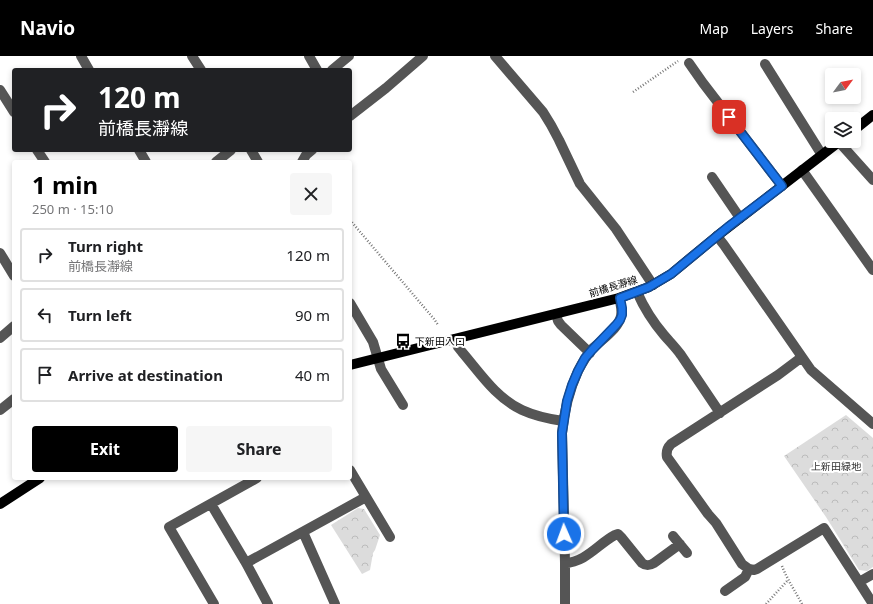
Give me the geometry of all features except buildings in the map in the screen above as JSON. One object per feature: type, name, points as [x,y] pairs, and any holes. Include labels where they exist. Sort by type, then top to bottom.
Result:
[{"type":"main road","points":[[861,125],[873,116]]},
{"type":"main road","name":"前橋長瀞線","points":[[352,364],[620,298],[653,285],[671,274],[717,236],[831,148]]},
{"type":"main road","points":[[0,504],[37,480]]},
{"type":"street","points":[[81,56],[88,68]]},
{"type":"street","points":[[192,56],[200,68]]},
{"type":"street","points":[[309,56],[316,68]]},
{"type":"street","points":[[334,68],[349,56]]},
{"type":"street","points":[[352,114],[386,88],[422,56]]},
{"type":"street","points":[[495,56],[542,112],[551,125],[580,184],[620,235],[653,285]]},
{"type":"street","points":[[686,60],[782,186]]},
{"type":"street","points":[[765,64],[822,155]]},
{"type":"street","points":[[0,90],[12,109]]},
{"type":"street","points":[[844,148],[873,180]]},
{"type":"street","points":[[218,160],[228,152]]},
{"type":"street","points":[[303,160],[310,152]]},
{"type":"street","points":[[802,170],[873,270]]},
{"type":"street","points":[[712,177],[740,218]]},
{"type":"street","points":[[717,236],[811,370],[873,424]]},
{"type":"street","points":[[0,254],[12,273]]},
{"type":"street","points":[[637,292],[645,308],[678,351],[720,413]]},
{"type":"street","points":[[565,604],[563,421],[567,401],[578,371],[590,353],[620,320],[622,308],[620,298]]},
{"type":"street","points":[[352,306],[373,342],[381,368],[404,405]]},
{"type":"street","points":[[556,314],[560,325],[590,353]]},
{"type":"street","points":[[0,338],[12,328]]},
{"type":"street","points":[[456,339],[458,347],[493,389],[502,397],[514,406],[523,410],[544,418],[563,421]]},
{"type":"street","points":[[802,357],[778,375],[671,444],[667,450],[667,457],[716,523],[742,564],[749,569],[757,569],[824,528],[873,604]]},
{"type":"street","points":[[0,410],[12,401]]},
{"type":"street","points":[[352,473],[390,537]]},
{"type":"street","points":[[214,604],[169,528],[253,480]]},
{"type":"street","points":[[246,563],[366,497]]},
{"type":"street","points":[[211,504],[268,604]]},
{"type":"street","points":[[303,532],[335,604]]},
{"type":"street","points":[[565,563],[575,562],[585,557],[618,534],[645,566],[654,564],[676,540],[687,553]]},
{"type":"street","points":[[725,591],[745,577],[749,569]]},
{"type":"street","points":[[859,582],[873,574]]},
{"type":"path","points":[[634,92],[686,60]]},
{"type":"path","points":[[352,222],[434,318],[438,325]]},
{"type":"path","points":[[777,556],[788,580],[793,586],[802,604]]},
{"type":"path","points":[[766,604],[788,580]]},
{"type":"green space","name":"上新田緑地","points":[[846,415],[873,438],[873,567],[867,571],[859,570],[826,517],[784,456]]},
{"type":"green space","points":[[358,508],[364,509],[380,535],[373,553],[370,570],[362,574],[331,525]]},
{"type":"place","name":"下新田入口","points":[[403,341]]},
{"type":"route","points":[[564,534],[562,433],[567,401],[572,385],[585,358],[620,320],[622,315],[620,298],[649,287],[671,274],[728,227],[782,186],[729,117]]}]
